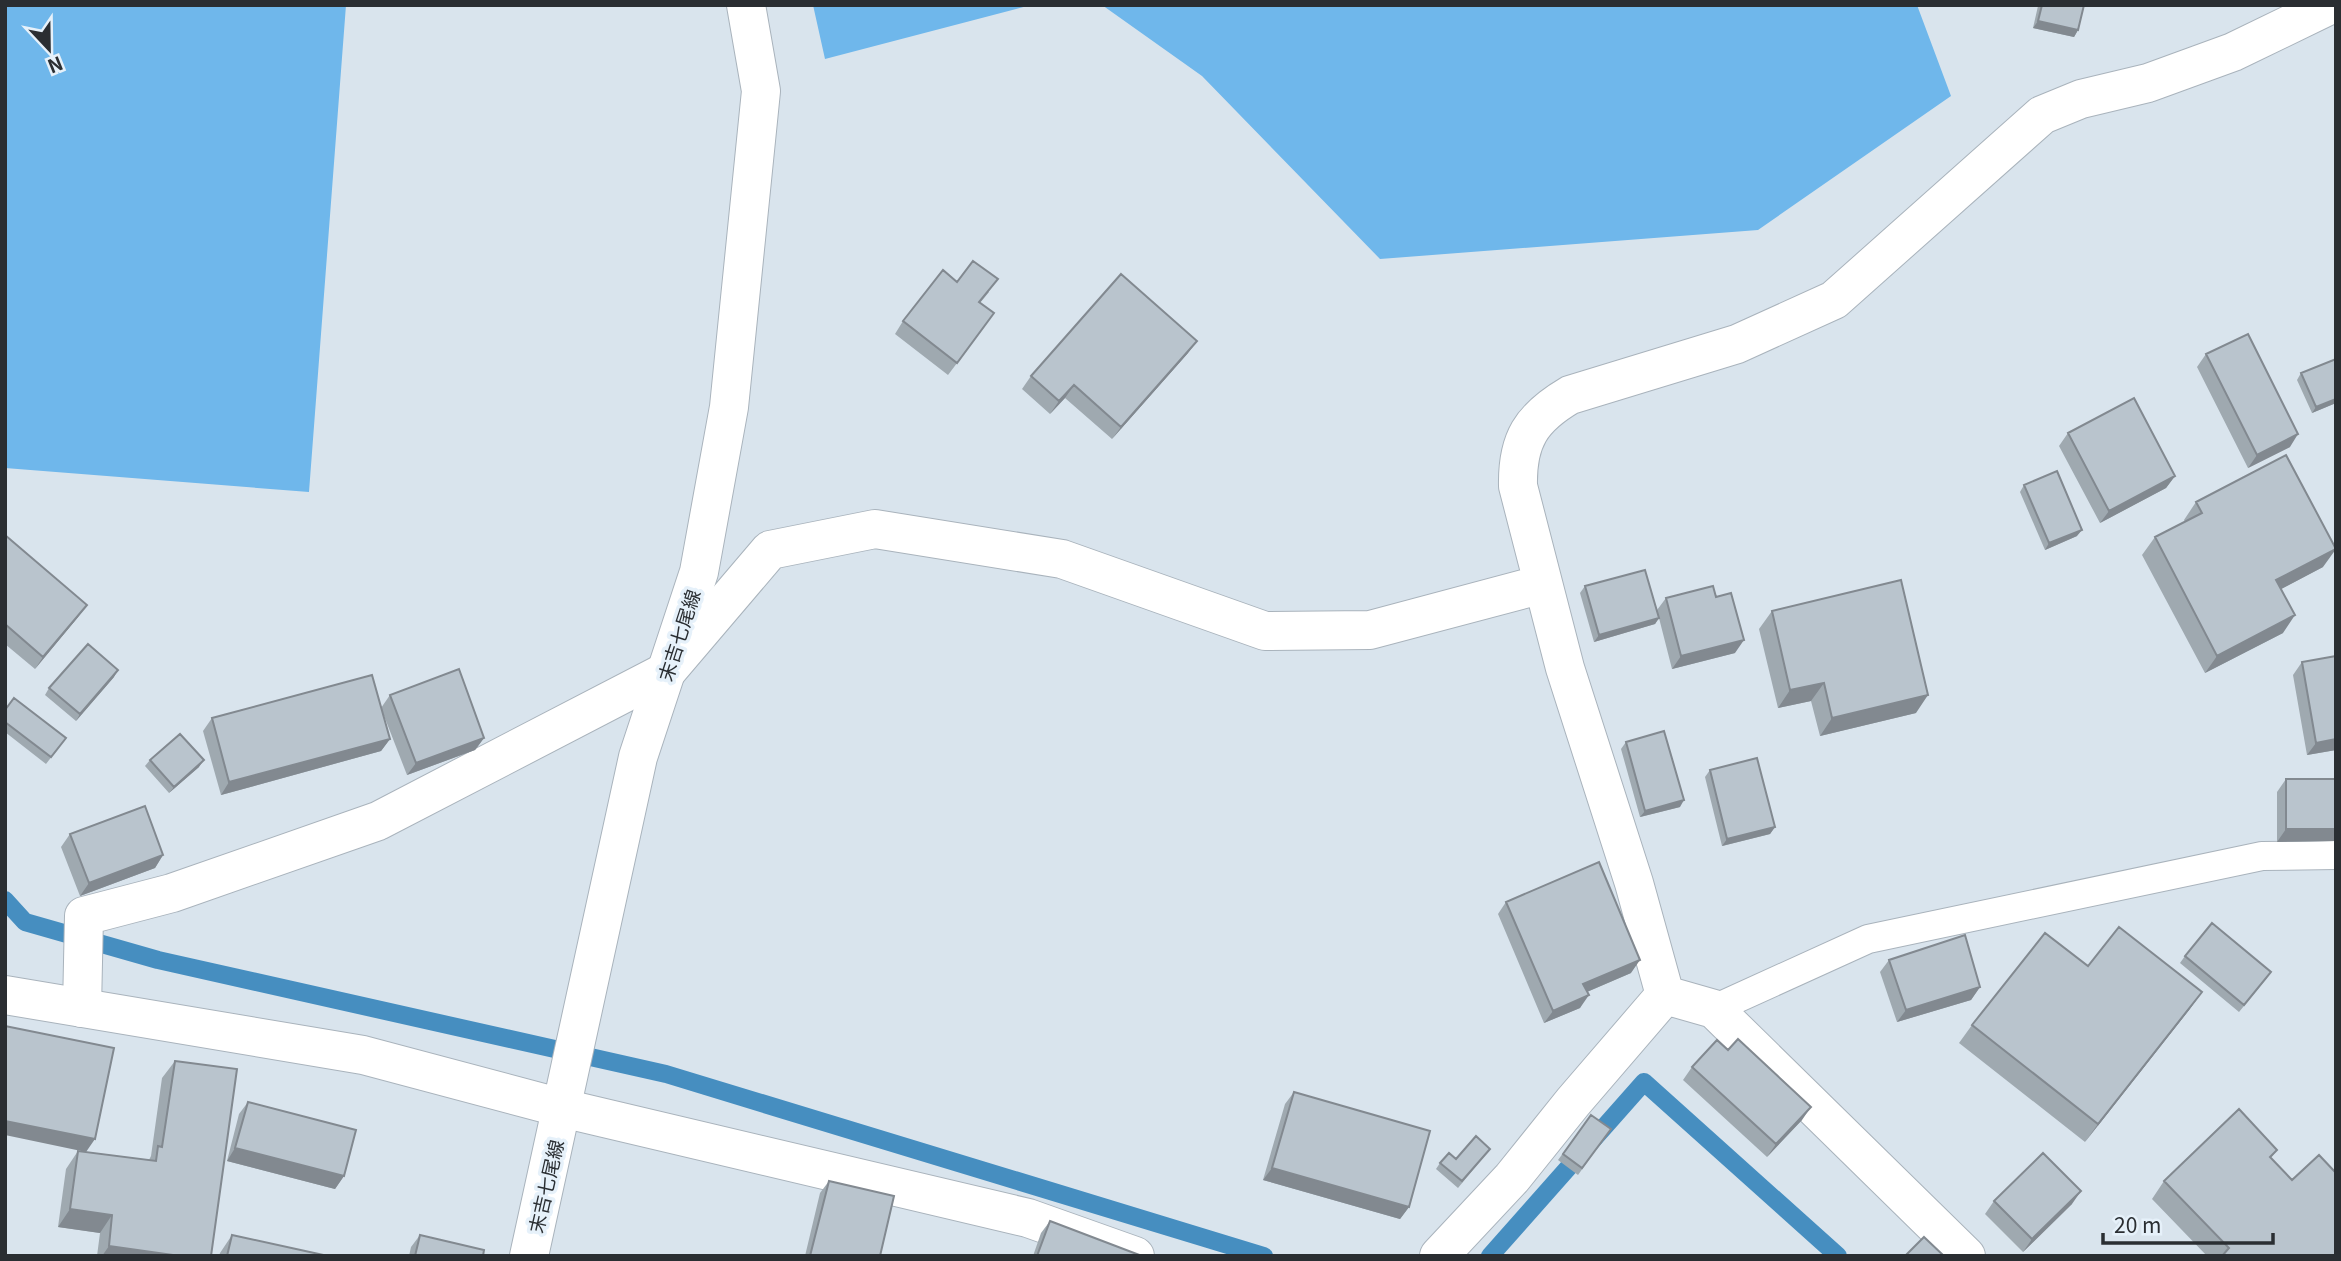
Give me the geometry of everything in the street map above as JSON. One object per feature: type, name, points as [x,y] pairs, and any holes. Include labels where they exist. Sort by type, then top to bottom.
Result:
[{"type":"street","name":"末吉七尾線","points":[[529,1256],[638,757],[699,572],[729,407],[761,91],[746,5]]},
{"type":"street","points":[[1665,995],[1634,883],[1565,668],[1518,486],[1522,447],[1530,429],[1547,409],[1570,395],[1737,344],[1834,300],[2042,116],[2081,99],[2148,83],[2233,52],[2327,9],[2330,5]]},
{"type":"street","points":[[82,1008],[84,916],[172,893],[378,821],[667,671],[770,550],[875,529],[1062,559],[1265,631],[1370,630],[1543,584]]},
{"type":"street","points":[[5,995],[363,1055],[562,1108],[1028,1218],[1135,1256]]},
{"type":"street","points":[[1665,995],[1714,1009],[1966,1256]]},
{"type":"street","points":[[1439,1256],[1512,1178],[1665,995]]},
{"type":"lane","points":[[1714,1009],[1868,939],[2262,856],[2336,855]]},
{"type":"shaded area","points":[[5,5],[346,5],[309,492],[5,468]]},
{"type":"shaded area","points":[[813,5],[1031,5],[825,59]]},
{"type":"shaded area","points":[[1102,5],[1917,5],[1951,96],[1758,230],[1380,259],[1202,76]]},
{"type":"building","points":[[2042,5],[2084,5],[2078,30],[2038,21]]},
{"type":"building","points":[[973,261],[998,279],[979,302],[994,313],[957,363],[903,321],[943,270],[957,282]]},
{"type":"building","points":[[1121,274],[1197,341],[1121,427],[1074,385],[1059,401],[1031,376]]},
{"type":"building","points":[[2248,334],[2298,434],[2257,455],[2206,354]]},
{"type":"building","points":[[2336,359],[2336,399],[2316,407],[2301,373]]},
{"type":"building","points":[[2134,398],[2175,476],[2109,511],[2068,433]]},
{"type":"building","points":[[2286,455],[2336,549],[2276,580],[2295,615],[2217,656],[2155,537],[2202,513],[2196,502]]},
{"type":"building","points":[[2057,471],[2082,530],[2049,543],[2024,485]]},
{"type":"building","points":[[5,535],[87,605],[43,657],[5,624]]},
{"type":"building","points":[[1645,570],[1659,618],[1599,635],[1585,586]]},
{"type":"building","points":[[1901,580],[1928,695],[1832,718],[1824,683],[1790,690],[1772,611]]},
{"type":"building","points":[[1713,586],[1716,597],[1731,593],[1744,640],[1681,656],[1666,598]]},
{"type":"building","points":[[88,644],[118,670],[80,714],[49,688]]},
{"type":"building","points":[[2336,656],[2336,739],[2316,743],[2302,662]]},
{"type":"building","points":[[459,669],[484,738],[416,763],[390,695]]},
{"type":"building","points":[[372,675],[390,739],[229,782],[212,718]]},
{"type":"building","points":[[14,698],[66,738],[51,757],[5,722],[5,710]]},
{"type":"building","points":[[1664,731],[1684,800],[1645,811],[1626,742]]},
{"type":"building","points":[[180,734],[204,760],[174,787],[150,760]]},
{"type":"building","points":[[1757,758],[1775,827],[1727,839],[1710,770]]},
{"type":"building","points":[[2286,779],[2336,779],[2336,829],[2286,829]]},
{"type":"building","points":[[145,806],[163,855],[89,883],[70,834]]},
{"type":"building","points":[[1599,862],[1640,960],[1583,984],[1589,995],[1553,1011],[1506,902]]},
{"type":"building","points":[[2212,923],[2271,972],[2244,1005],[2185,956]]},
{"type":"building","points":[[2119,927],[2202,992],[2098,1124],[1972,1025],[2045,933],[2088,966]]},
{"type":"building","points":[[1965,935],[1980,987],[1906,1010],[1889,960]]},
{"type":"building","points":[[5,1026],[114,1048],[95,1139],[5,1121]]},
{"type":"building","points":[[1738,1039],[1811,1107],[1776,1144],[1692,1067],[1717,1040],[1728,1050]]},
{"type":"building","points":[[175,1061],[237,1069],[211,1256],[180,1256],[109,1246],[112,1215],[70,1209],[78,1151],[156,1161],[158,1146],[162,1147]]},
{"type":"building","points":[[1294,1092],[1430,1131],[1409,1207],[1272,1168]]},
{"type":"building","points":[[248,1102],[356,1130],[344,1176],[235,1148]]},
{"type":"building","points":[[2239,1109],[2277,1150],[2270,1157],[2292,1180],[2319,1155],[2336,1173],[2336,1256],[2222,1256],[2229,1248],[2164,1181]]},
{"type":"building","points":[[1591,1115],[1611,1129],[1582,1168],[1563,1154]]},
{"type":"building","points":[[1476,1136],[1490,1149],[1462,1181],[1440,1163],[1449,1153],[1456,1159]]},
{"type":"building","points":[[2043,1153],[2081,1191],[2032,1239],[1994,1201]]},
{"type":"building","points":[[829,1181],[894,1196],[880,1256],[810,1256]]},
{"type":"building","points":[[1050,1221],[1142,1256],[1037,1256]]},
{"type":"building","points":[[232,1235],[328,1256],[227,1256]]},
{"type":"building","points":[[420,1235],[484,1250],[483,1256],[415,1256]]},
{"type":"building","points":[[1924,1237],[1944,1256],[1905,1256]]},
{"type":"waterway","points":[[5,900],[25,922],[158,960],[666,1074],[1264,1256]]},
{"type":"waterway","points":[[1490,1256],[1644,1082],[1838,1256]]}]
